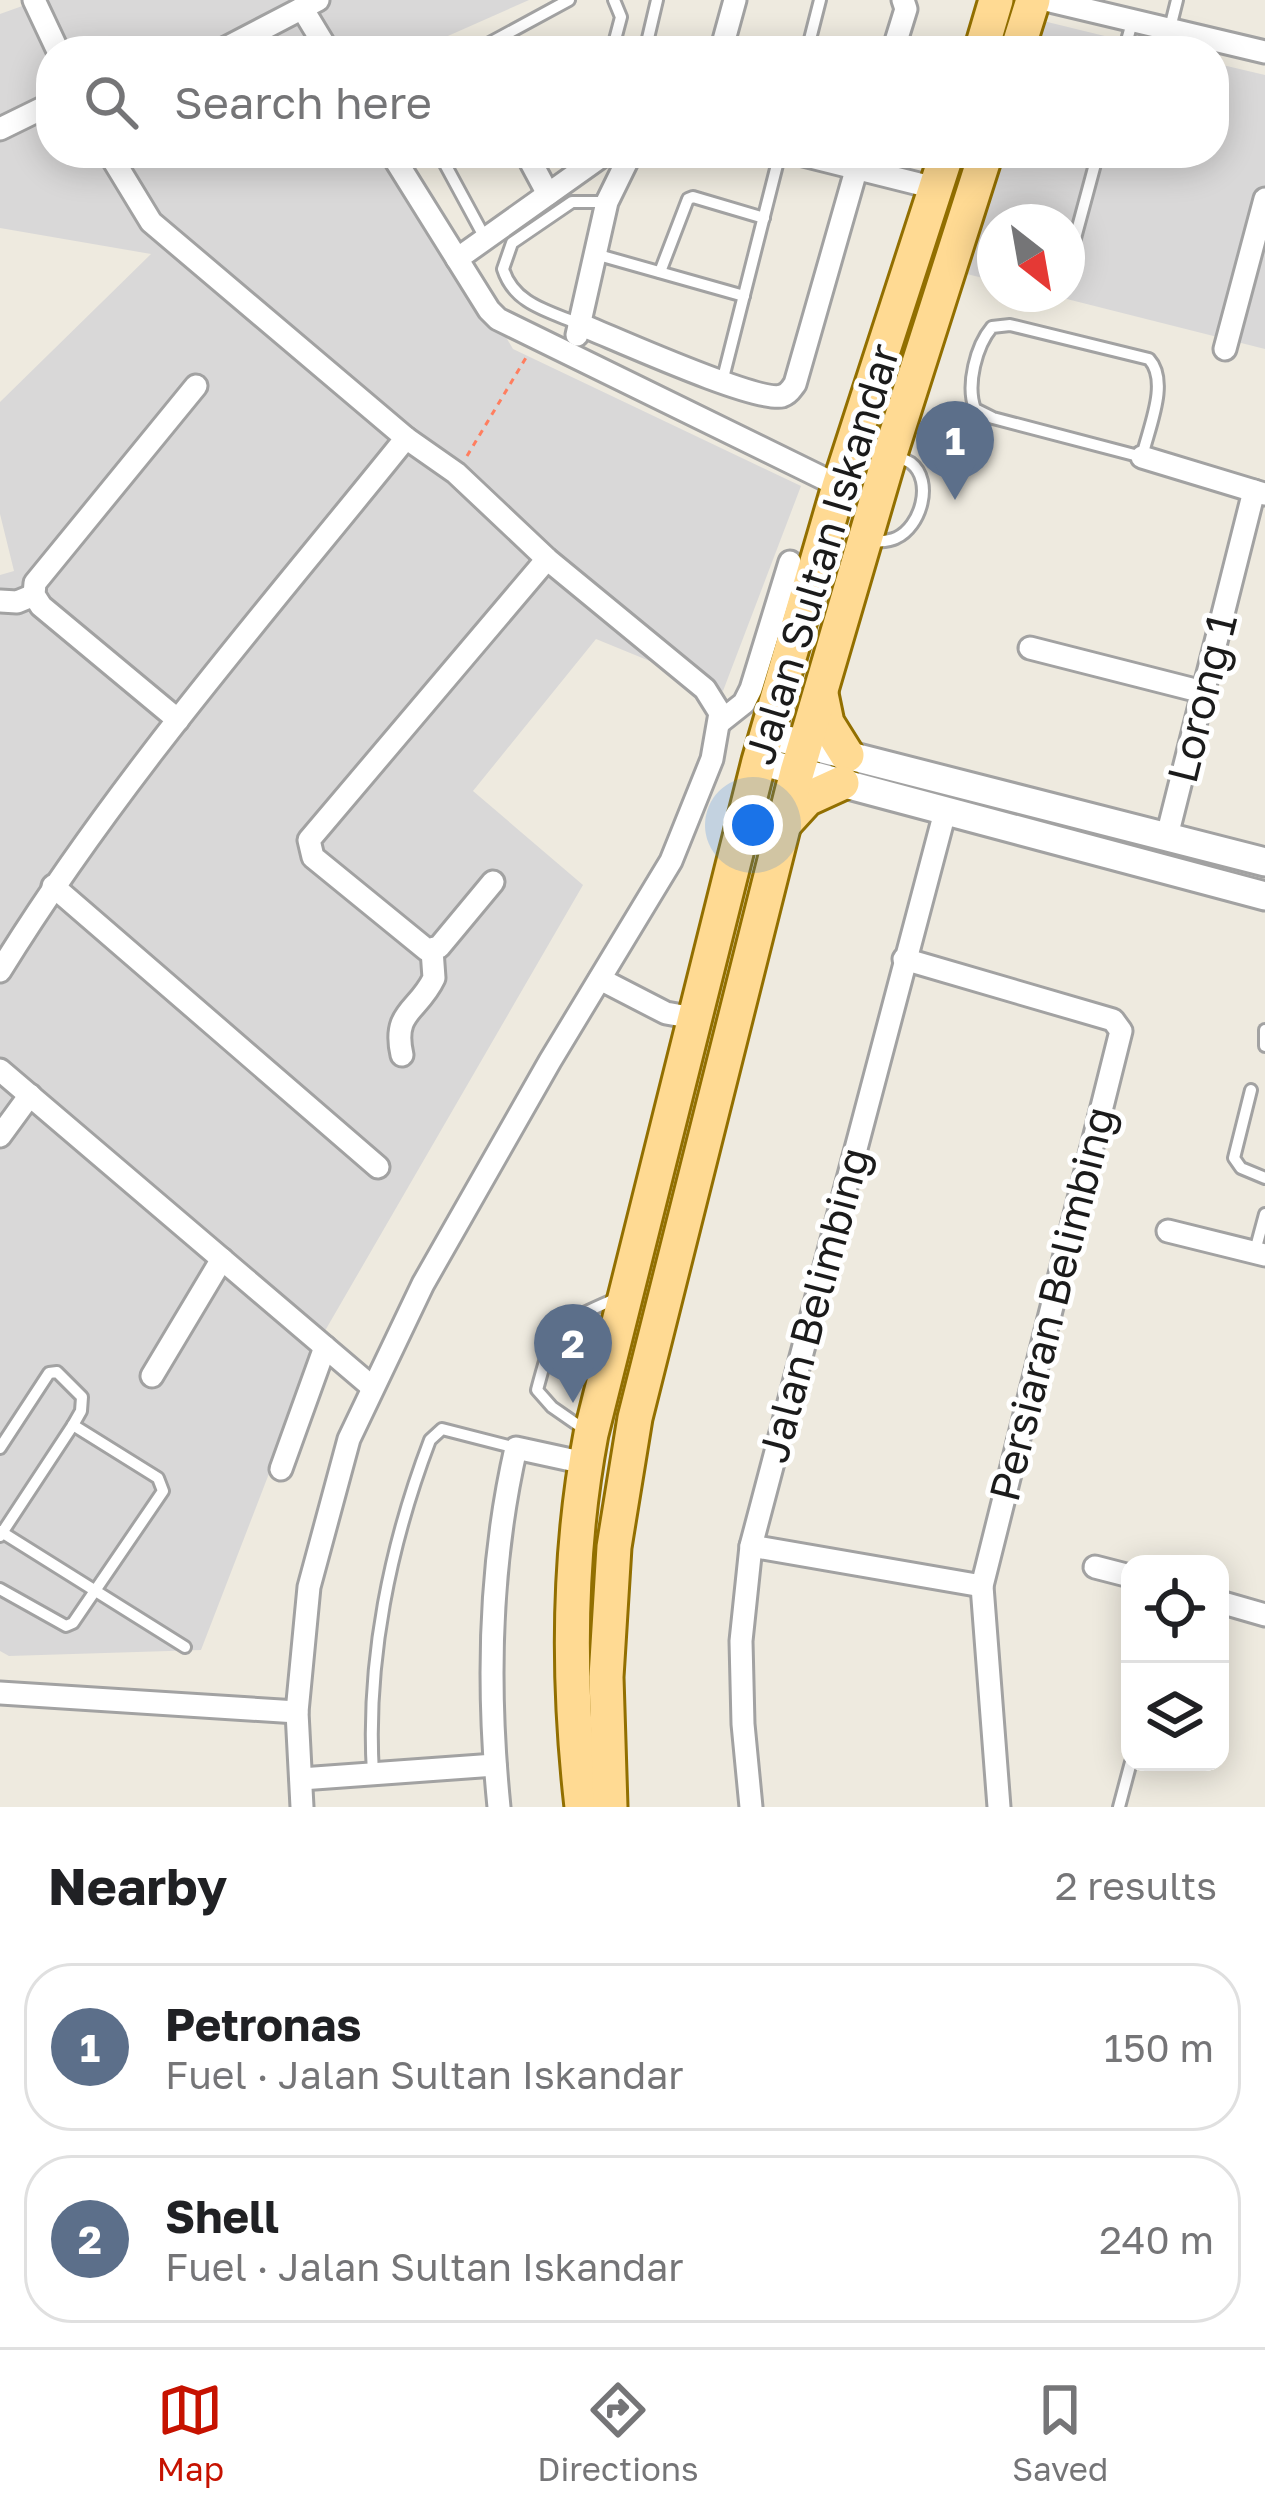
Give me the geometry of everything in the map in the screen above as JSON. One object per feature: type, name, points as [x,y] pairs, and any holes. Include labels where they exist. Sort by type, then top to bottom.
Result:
[{"type":"main road","points":[[985,36],[996,0]]},
{"type":"main road","points":[[1022,36],[1033,0]]},
{"type":"main road","name":"Jalan Sultan Iskandar","points":[[582,1807],[575,1539],[588,1449],[764,748],[839,486],[942,168]]},
{"type":"main road","name":"Jalan Sultan Iskandar","points":[[610,1807],[606,1677],[614,1547],[634,1418],[820,686],[981,168]]},
{"type":"main road","points":[[783,826],[844,769],[820,686]]},
{"type":"street","points":[[34,0],[51,36]]},
{"type":"street","points":[[725,36],[735,0]]},
{"type":"street","points":[[897,36],[906,9],[903,0]]},
{"type":"street","points":[[1046,0],[1202,36]]},
{"type":"street","points":[[249,36],[310,4],[322,36]]},
{"type":"street","points":[[1229,43],[1265,52]]},
{"type":"street","points":[[0,129],[36,111]]},
{"type":"street","points":[[117,168],[151,222],[406,438],[457,473],[547,559],[705,689],[720,722],[712,759],[670,861],[423,1284],[349,1439],[310,1587],[297,1712],[302,1807]]},
{"type":"street","points":[[400,168],[489,310],[509,326],[839,486]]},
{"type":"street","points":[[534,168],[548,194]]},
{"type":"street","points":[[457,259],[548,194],[572,168]]},
{"type":"street","points":[[572,356],[607,202],[624,168]]},
{"type":"street","points":[[579,324],[722,382],[776,398],[788,394],[795,384],[857,168]]},
{"type":"street","points":[[881,168],[935,188]]},
{"type":"street","points":[[1225,349],[1265,199]]},
{"type":"street","points":[[712,423],[722,382]]},
{"type":"street","points":[[178,720],[41,606],[34,595],[35,583],[196,386]]},
{"type":"street","points":[[0,971],[8,943],[123,787],[406,438]]},
{"type":"street","points":[[1142,457],[1259,492]]},
{"type":"street","name":"Lorong 1","points":[[1167,836],[1259,492]]},
{"type":"street","points":[[433,950],[313,857],[309,840],[547,559]]},
{"type":"street","points":[[720,722],[737,711],[751,689],[790,562]]},
{"type":"street","points":[[0,601],[17,602],[34,595]]},
{"type":"street","points":[[1030,648],[1203,692]]},
{"type":"street","points":[[764,748],[1167,836],[1265,862]]},
{"type":"street","points":[[844,769],[945,812],[1265,896]]},
{"type":"street","name":"Jalan Belimbing","points":[[751,1807],[741,1641],[751,1546],[945,812]]},
{"type":"street","points":[[402,1055],[398,1032],[434,978],[433,950],[493,882]]},
{"type":"street","points":[[53,886],[377,1167]]},
{"type":"street","name":"Persiaran Belimbing","points":[[904,959],[1113,1020],[1121,1031],[982,1586],[999,1807]]},
{"type":"street","points":[[600,979],[667,1012],[694,1018]]},
{"type":"street","points":[[0,1070],[372,1387]]},
{"type":"street","points":[[0,1136],[30,1096]]},
{"type":"street","points":[[1168,1231],[1260,1253]]},
{"type":"street","points":[[152,1376],[222,1259]]},
{"type":"street","points":[[281,1469],[326,1347]]},
{"type":"street","points":[[499,1807],[494,1590],[516,1448],[588,1449]]},
{"type":"street","points":[[751,1546],[982,1586]]},
{"type":"street","points":[[1095,1567],[1121,1574]]},
{"type":"street","points":[[1229,1605],[1265,1615]]},
{"type":"street","points":[[0,1693],[297,1712]]},
{"type":"street","points":[[301,1780],[495,1765]]},
{"type":"lane","points":[[503,36],[569,0]]},
{"type":"lane","points":[[614,0],[621,17],[616,36]]},
{"type":"lane","points":[[649,36],[657,0]]},
{"type":"lane","points":[[810,36],[820,0]]},
{"type":"lane","points":[[1170,28],[1177,0]]},
{"type":"lane","points":[[1128,36],[1133,20]]},
{"type":"lane","points":[[447,168],[485,238]]},
{"type":"lane","points":[[722,382],[776,168]]},
{"type":"lane","points":[[1084,204],[1094,168]]},
{"type":"lane","points":[[660,272],[688,199],[764,218]]},
{"type":"lane","points":[[579,324],[527,303],[516,294],[503,269],[512,243],[572,202],[607,202]]},
{"type":"lane","points":[[595,254],[744,296]]},
{"type":"lane","points":[[1010,325],[1149,359],[1160,382],[1142,457],[981,414],[971,403],[970,389],[983,338],[992,328],[1010,325]]},
{"type":"lane","points":[[1265,1030],[1265,1046]]},
{"type":"lane","points":[[1250,1090],[1234,1158],[1241,1168],[1265,1178]]},
{"type":"lane","points":[[1260,1253],[1265,1214]]},
{"type":"lane","points":[[588,1449],[537,1390],[554,1334],[562,1325],[623,1296]]},
{"type":"lane","points":[[0,1448],[47,1375],[53,1372],[82,1397],[73,1425],[1,1533],[185,1647]]},
{"type":"lane","points":[[0,1589],[66,1626],[73,1623],[163,1492],[162,1484],[73,1425]]},
{"type":"lane","points":[[373,1774],[370,1730],[392,1553],[430,1440],[442,1430],[516,1448]]},
{"type":"lane","points":[[1119,1807],[1129,1771]]},
{"type":"path","points":[[457,473],[537,339]]},
{"type":"shaded area","points":[[39,0],[529,0],[448,36],[36,36],[36,168],[406,168],[513,349],[801,486],[723,691],[596,639],[473,791],[583,885],[322,1336],[201,1650],[9,1656],[0,1651],[0,575],[14,571],[0,514],[0,402],[151,254],[0,228],[0,14]]},
{"type":"shaded area","points":[[1031,18],[1105,36],[1026,36]]},
{"type":"shaded area","points":[[1229,67],[1265,75],[1265,349],[1085,304],[1085,204],[977,204],[977,276],[955,271],[986,168],[1229,168]]},
{"type":"place","name":"Petronas","points":[[955,500]]},
{"type":"place","name":"Shell","points":[[573,1403]]}]
